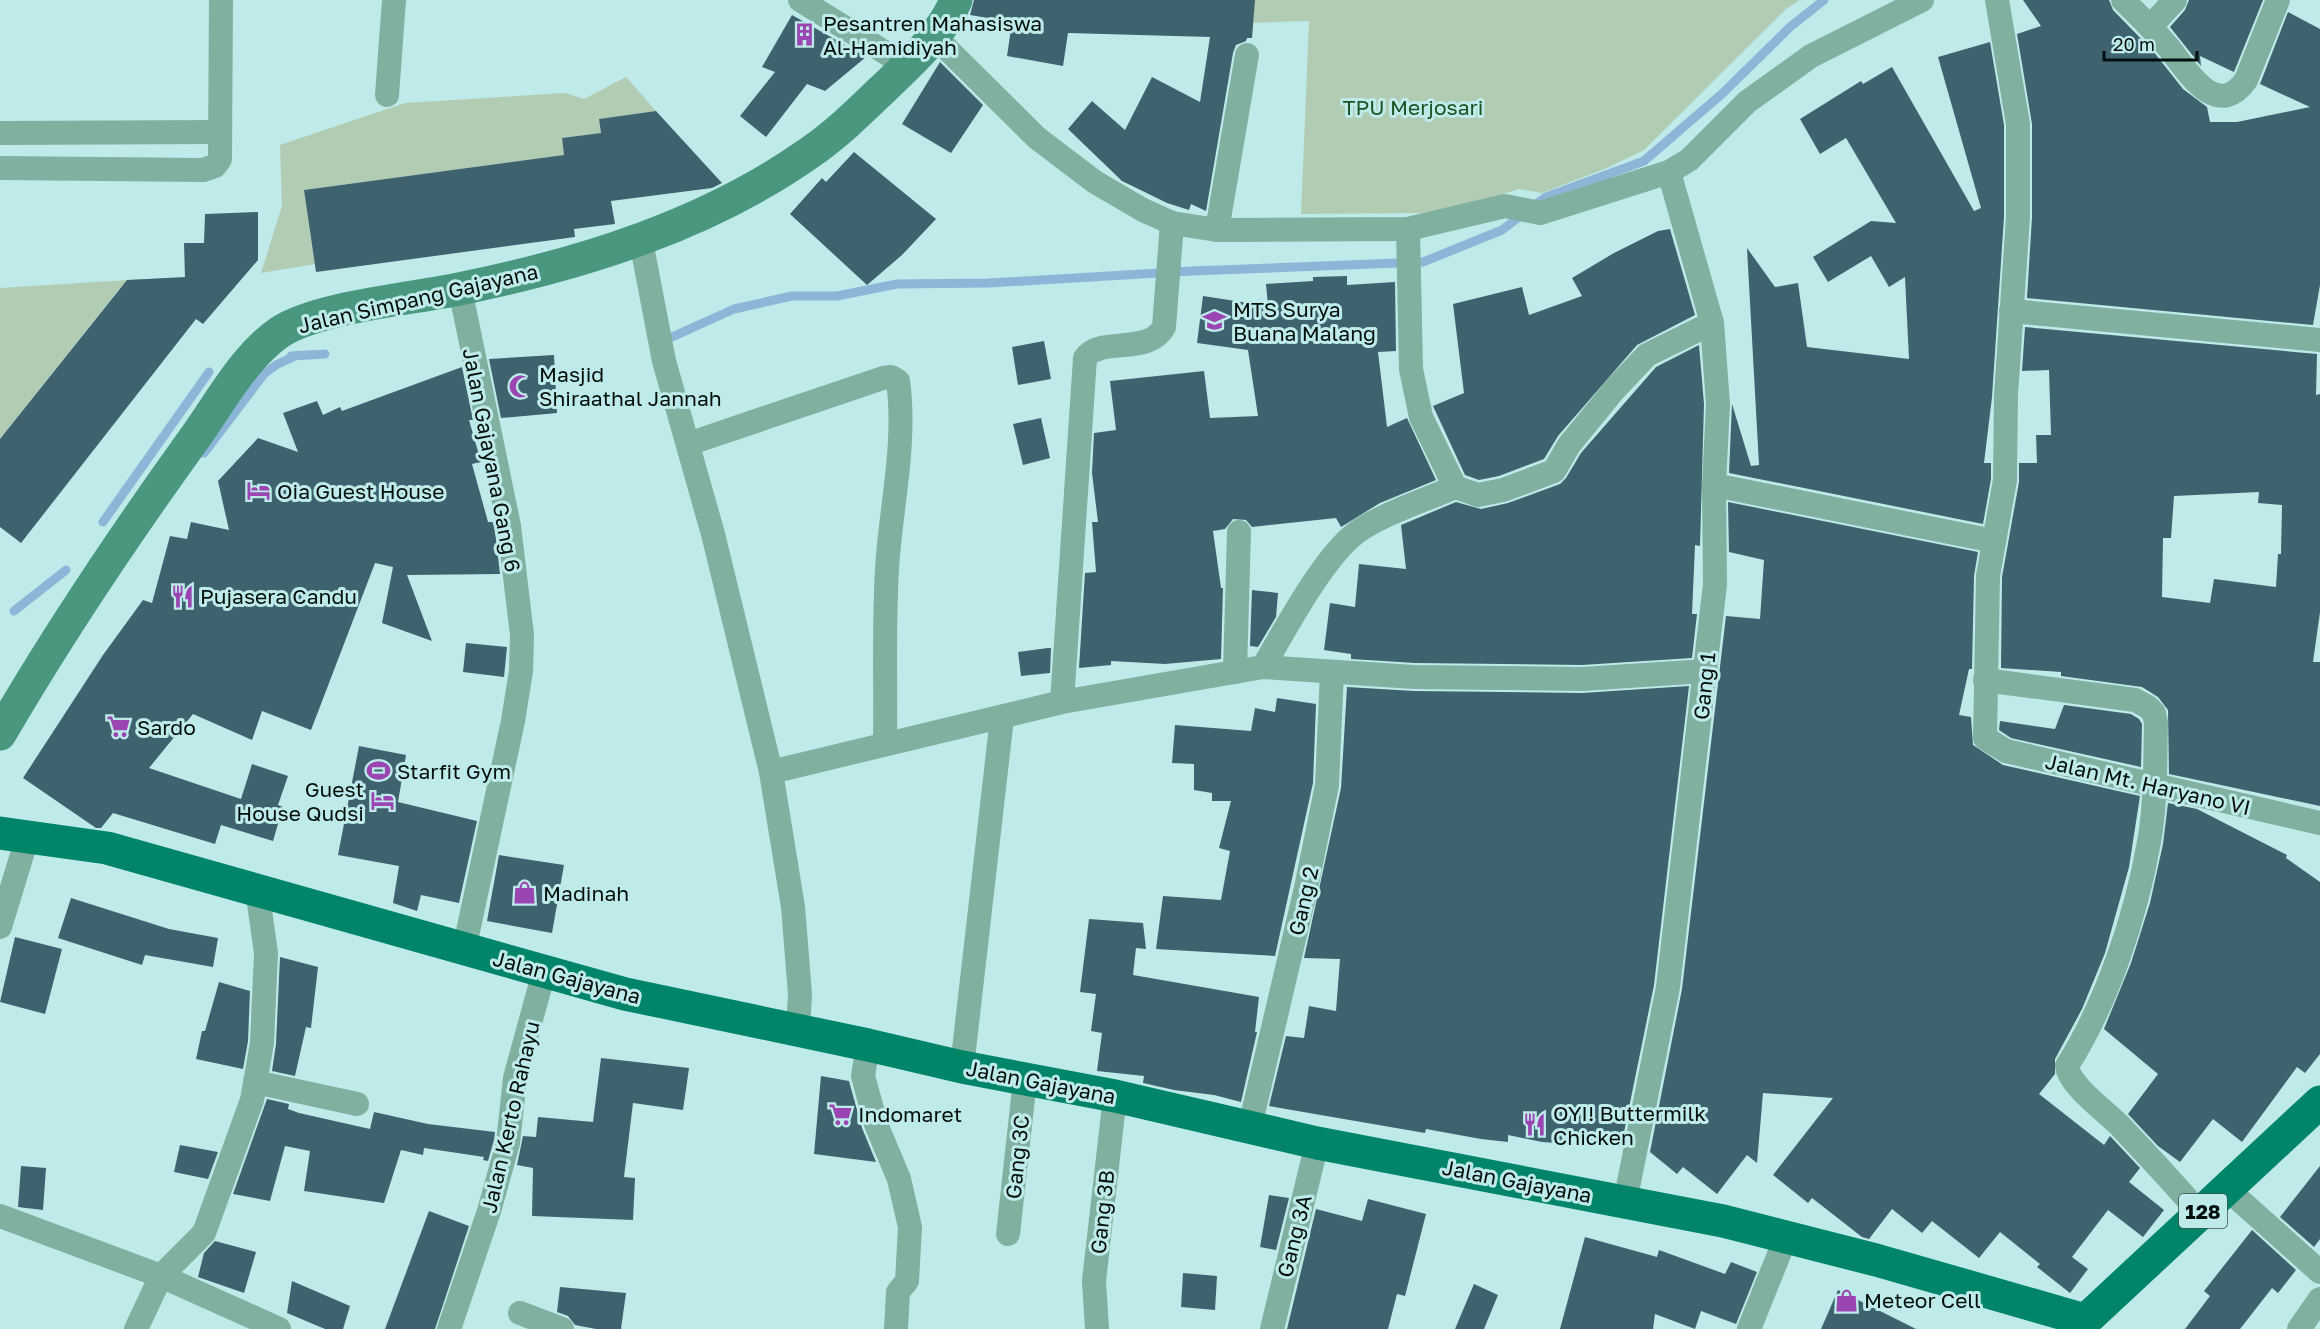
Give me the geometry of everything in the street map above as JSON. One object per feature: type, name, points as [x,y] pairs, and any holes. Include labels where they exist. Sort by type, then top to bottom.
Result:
[{"type":"main road","name":"Jalan Simpang Gajayana","points":[[0,734],[45,656],[104,568],[255,354],[280,332],[300,322],[460,289],[641,241],[763,182],[813,151],[848,122],[907,66],[934,36],[956,0]]},
{"type":"main road","name":"Jalan Gajayana","points":[[14,834],[107,848],[625,994],[962,1067],[1115,1096],[1317,1143],[1723,1221],[1786,1237],[2080,1325]]},
{"type":"main road","name":"128","points":[[2080,1325],[2320,1102]]},
{"type":"street","points":[[0,168],[203,170],[215,166],[220,159],[218,132],[221,0]]},
{"type":"street","points":[[387,95],[394,0]]},
{"type":"street","points":[[800,0],[907,66]]},
{"type":"street","points":[[934,36],[1036,138],[1095,182],[1172,224],[1217,230],[1408,238],[1511,207],[1540,213],[1669,172],[1689,160],[1747,102],[1811,56],[1922,0]]},
{"type":"street","points":[[1997,0],[2018,124],[2018,217],[2006,395],[2005,480],[1988,576],[1985,680],[2135,700],[2154,713],[2156,723],[2155,787],[2149,843],[2121,950],[2080,1045],[2067,1066],[2067,1073],[2120,1126],[2200,1214]]},
{"type":"street","points":[[2123,0],[2150,27],[2199,86],[2213,94],[2226,96],[2238,90],[2246,80],[2278,0]]},
{"type":"street","points":[[2150,27],[2175,0]]},
{"type":"street","points":[[1217,230],[1247,55]]},
{"type":"street","points":[[0,133],[218,132]]},
{"type":"street","name":"Gang 1","points":[[1625,1202],[1668,987],[1715,584],[1714,485],[1718,405],[1712,323],[1669,172]]},
{"type":"street","points":[[1062,702],[1085,358],[1093,351],[1153,340],[1164,327],[1172,224]]},
{"type":"street","points":[[1408,238],[1413,378],[1421,417],[1455,487]]},
{"type":"street","points":[[641,241],[664,362],[688,444],[771,772],[793,907],[800,994],[798,1030]]},
{"type":"street","name":"Jalan Gajayana Gang 6","points":[[460,289],[509,526],[522,635],[521,671],[513,721],[464,950]]},
{"type":"street","points":[[2011,311],[2320,340]]},
{"type":"street","points":[[1263,667],[1323,570],[1352,537],[1383,519],[1455,487],[1478,495],[1503,490],[1554,471],[1569,445],[1614,390],[1647,355],[1712,323]]},
{"type":"street","points":[[688,444],[883,378],[891,376],[898,381],[901,400],[888,558],[885,742]]},
{"type":"street","points":[[1714,485],[1994,541]]},
{"type":"street","points":[[1235,672],[1239,532]]},
{"type":"street","points":[[771,772],[885,742],[1002,718],[1062,702],[1263,667],[1332,672],[1582,679],[1706,671]]},
{"type":"street","name":"Gang 2","points":[[1250,1126],[1306,888],[1327,785],[1332,672]]},
{"type":"street","name":"Jalan Mt. Haryano VI","points":[[1985,680],[1984,732],[1988,742],[2006,750],[2155,787],[2320,823]]},
{"type":"street","points":[[962,1067],[1002,718]]},
{"type":"street","points":[[0,927],[14,834]]},
{"type":"street","points":[[136,1329],[161,1276],[204,1233],[252,1100],[262,1043],[266,953],[257,889]]},
{"type":"street","name":"Jalan Kerto Rahayu","points":[[449,1329],[489,1211],[508,1143],[515,1078],[544,972]]},
{"type":"street","points":[[868,1045],[863,1076],[876,1124],[899,1179],[910,1227],[907,1281],[897,1292],[896,1329]]},
{"type":"street","name":"Gang 3C","points":[[1008,1234],[1025,1080]]},
{"type":"street","points":[[255,1082],[357,1104]]},
{"type":"street","name":"Gang 3B","points":[[1097,1329],[1094,1281],[1115,1096]]},
{"type":"street","name":"Gang 3A","points":[[1272,1329],[1317,1143]]},
{"type":"street","points":[[2226,1188],[2320,1272]]},
{"type":"street","points":[[0,1215],[161,1276],[279,1329]]},
{"type":"street","points":[[1749,1329],[1786,1237]]},
{"type":"street","points":[[2299,1329],[2320,1299]]},
{"type":"street","points":[[520,1313],[562,1329]]},
{"type":"green space","name":"TPU Merjosari","points":[[1250,0],[1800,0],[1786,9],[1644,150],[1607,168],[1542,193],[1519,189],[1442,213],[1301,214],[1309,21],[1247,23]]},
{"type":"green space","points":[[626,77],[656,111],[599,119],[601,133],[562,138],[564,155],[304,190],[315,264],[261,273],[282,206],[280,145],[405,103],[565,93],[584,99]]},
{"type":"green space","points":[[144,279],[120,288],[0,439],[0,288]]},
{"type":"building","points":[[974,0],[1255,0],[1252,38],[1247,38],[1246,41],[1236,45],[1233,53],[1206,211],[1191,204],[1189,210],[1167,203],[1122,181],[1068,129],[1092,101],[1125,130],[1152,77],[1200,102],[1210,37],[1068,33],[1063,66],[1007,56],[1012,22],[970,15]]},
{"type":"building","points":[[2023,0],[2109,0],[2113,10],[2153,51],[2183,89],[2207,107],[2210,122],[2237,122],[2310,107],[2260,84],[2288,12],[2320,29],[2320,285],[2313,325],[2027,298],[2032,217],[2032,124],[2017,34],[2041,26]]},
{"type":"building","points":[[2189,0],[2263,0],[2234,72],[2200,56],[2201,66],[2170,27],[2185,10]]},
{"type":"building","name":"Pesantren Mahasiswa Al-Hamidiyah","points":[[792,15],[866,57],[825,91],[807,84],[766,137],[740,116],[775,72],[762,67]]},
{"type":"building","points":[[1990,42],[2004,125],[2004,217],[1992,397],[1984,463],[1991,463],[1991,479],[1983,524],[1729,473],[1732,404],[1751,466],[1759,465],[1747,248],[1775,287],[1798,283],[1807,347],[1909,359],[1905,277],[1889,287],[1871,256],[1828,282],[1813,257],[1871,221],[1896,223],[1846,138],[1820,154],[1800,119],[1861,81],[1863,84],[1892,67],[1974,211],[1981,208],[1938,57]]},
{"type":"building","points":[[940,62],[983,105],[951,153],[902,124]]},
{"type":"building","points":[[656,111],[722,183],[712,188],[611,201],[615,224],[574,229],[575,237],[316,272],[304,190],[564,155],[562,138],[601,133],[599,119]]},
{"type":"building","points":[[854,152],[936,219],[902,255],[867,285],[790,214],[822,178],[826,182]]},
{"type":"building","points":[[258,212],[258,260],[203,324],[196,319],[21,543],[0,527],[0,439],[127,280],[185,277],[184,243],[204,243],[205,214]]},
{"type":"building","points":[[1670,229],[1695,315],[1637,345],[1558,436],[1544,459],[1499,476],[1479,480],[1465,475],[1433,406],[1464,393],[1453,304],[1522,287],[1529,315],[1582,296],[1572,278],[1658,231]]},
{"type":"building","points":[[1347,276],[1347,285],[1395,282],[1396,351],[1378,352],[1387,427],[1407,418],[1436,480],[1380,503],[1341,527],[1336,518],[1252,527],[1246,520],[1233,519],[1225,529],[1213,531],[1221,588],[1223,588],[1221,659],[1165,664],[1111,661],[1111,665],[1079,668],[1085,573],[1096,572],[1092,522],[1098,522],[1092,473],[1094,433],[1116,430],[1110,381],[1204,371],[1210,418],[1258,416],[1248,350],[1197,343],[1203,296],[1268,306],[1266,284],[1313,281],[1313,277]]},
{"type":"building","points":[[2025,327],[2317,354],[2316,395],[2320,394],[2320,612],[2313,662],[2320,662],[2320,806],[2169,774],[2168,710],[2158,697],[2142,687],[2061,676],[2061,672],[2001,668],[2002,577],[2019,482],[2019,463],[2037,463],[2036,435],[2051,435],[2049,370],[2022,371]],"holes":[[[2259,492],[2258,503],[2282,505],[2281,554],[2278,554],[2276,587],[2214,579],[2210,603],[2162,597],[2163,538],[2171,538],[2174,496]]]},
{"type":"building","points":[[1044,341],[1051,379],[1018,385],[1012,347]]},
{"type":"building","points":[[1699,345],[1704,404],[1700,546],[1695,545],[1692,614],[1697,614],[1692,658],[1582,665],[1415,663],[1351,659],[1351,654],[1324,650],[1330,603],[1355,607],[1359,564],[1406,569],[1401,525],[1456,502],[1481,509],[1508,503],[1560,484],[1581,453],[1656,367]]},
{"type":"building","name":"Masjid Shiraathal Jannah","points":[[554,355],[557,413],[501,418],[489,359]]},
{"type":"building","points":[[462,367],[473,420],[469,420],[481,462],[472,464],[488,522],[494,522],[500,574],[407,575],[432,641],[382,623],[393,567],[375,563],[311,730],[262,711],[252,740],[193,714],[149,768],[241,799],[252,764],[288,776],[278,805],[283,807],[273,841],[221,825],[215,844],[113,813],[101,828],[96,828],[23,778],[103,655],[143,600],[152,603],[170,536],[187,539],[191,522],[229,530],[218,481],[258,438],[298,452],[283,413],[317,401],[323,415],[340,407],[342,411]]},
{"type":"building","points":[[1041,418],[1050,458],[1023,465],[1013,424]]},
{"type":"building","points":[[1728,502],[1978,552],[1974,576],[1972,669],[1969,669],[1959,715],[1971,717],[1973,745],[2003,765],[2140,796],[2129,867],[2105,953],[2082,1009],[2055,1059],[2055,1074],[2039,1094],[2104,1145],[2110,1136],[2140,1168],[2129,1182],[2164,1210],[2143,1237],[2108,1210],[2072,1257],[2088,1269],[2070,1293],[2037,1267],[2040,1264],[2000,1232],[1979,1258],[1932,1221],[1922,1233],[1892,1209],[1869,1239],[1862,1237],[1812,1198],[1808,1203],[1773,1175],[1833,1098],[1763,1093],[1757,1163],[1747,1155],[1717,1194],[1683,1167],[1677,1174],[1650,1152],[1682,989],[1726,616],[1760,619],[1764,560],[1729,552]]},
{"type":"building","points":[[1252,590],[1278,593],[1276,617],[1258,647],[1250,646]]},
{"type":"building","points":[[466,643],[507,647],[504,677],[463,672]]},
{"type":"building","points":[[1051,648],[1050,673],[1021,676],[1018,652]]},
{"type":"building","points":[[1689,686],[1654,985],[1621,1147],[1542,1142],[1508,1135],[1508,1142],[1426,1129],[1425,1133],[1269,1106],[1286,1036],[1304,1038],[1309,1006],[1336,1011],[1340,959],[1304,958],[1341,788],[1347,687],[1414,691],[1582,693]]},
{"type":"building","points":[[1277,698],[1316,704],[1313,783],[1275,956],[1156,949],[1163,896],[1221,900],[1230,851],[1219,848],[1231,801],[1212,801],[1212,793],[1194,790],[1194,764],[1172,763],[1175,725],[1251,731],[1255,708],[1275,712]]},
{"type":"building","points":[[2064,705],[2131,714],[2139,719],[2142,724],[2141,767],[2011,738],[1999,730],[2000,721],[2055,729]]},
{"type":"building","points":[[359,746],[406,755],[398,802],[477,821],[459,903],[421,895],[417,911],[393,903],[399,866],[338,855]]},
{"type":"building","points":[[2168,803],[2197,809],[2287,855],[2286,858],[2320,882],[2320,1054],[2305,1073],[2297,1067],[2242,1142],[2213,1119],[2180,1162],[2158,1146],[2128,1114],[2158,1074],[2104,1029],[2131,963],[2150,903],[2163,844]]},
{"type":"building","name":"Madinah","points":[[499,855],[564,865],[552,933],[487,921]]},
{"type":"building","points":[[71,898],[169,929],[218,938],[213,967],[145,955],[142,965],[58,938]]},
{"type":"building","points":[[1089,919],[1143,923],[1146,949],[1136,948],[1133,975],[1259,997],[1255,1032],[1257,1032],[1241,1102],[1143,1083],[1144,1076],[1097,1071],[1102,1033],[1091,1031],[1096,994],[1080,992]]},
{"type":"building","points":[[15,937],[62,949],[45,1014],[0,1002]]},
{"type":"building","points":[[280,957],[318,967],[311,1028],[306,1027],[295,1076],[272,1071],[276,1044]]},
{"type":"building","points":[[219,982],[250,991],[248,1041],[243,1069],[196,1059],[202,1031],[205,1031]]},
{"type":"building","points":[[601,1058],[689,1068],[683,1110],[633,1103],[624,1177],[635,1178],[633,1220],[532,1216],[533,1168],[517,1165],[523,1136],[536,1137],[538,1117],[593,1122]]},
{"type":"building","name":"Indomaret","points":[[821,1076],[849,1081],[862,1128],[876,1162],[814,1154]]},
{"type":"building","points":[[267,1099],[289,1104],[288,1109],[299,1113],[370,1129],[374,1112],[428,1124],[495,1132],[494,1140],[488,1161],[483,1160],[484,1157],[424,1148],[423,1155],[401,1150],[384,1203],[304,1191],[310,1151],[285,1146],[270,1201],[233,1194]]},
{"type":"building","points":[[180,1145],[218,1152],[208,1179],[174,1172]]},
{"type":"building","points":[[21,1166],[46,1168],[43,1210],[18,1207]]},
{"type":"building","points":[[2320,1166],[2320,1239],[2314,1247],[2280,1217]]},
{"type":"building","points":[[1269,1195],[1289,1198],[1276,1250],[1260,1247]]},
{"type":"building","points":[[1368,1199],[1426,1214],[1405,1296],[1397,1294],[1388,1329],[1287,1329],[1316,1209],[1362,1221]]},
{"type":"building","points":[[429,1211],[469,1226],[435,1329],[385,1329]]},
{"type":"building","points":[[2252,1230],[2296,1270],[2278,1293],[2272,1288],[2240,1329],[2185,1329],[2210,1296],[2204,1291]]},
{"type":"building","points":[[1585,1237],[1657,1257],[1659,1250],[1725,1274],[1731,1262],[1757,1272],[1736,1324],[1701,1311],[1695,1329],[1655,1314],[1653,1329],[1560,1329]]},
{"type":"building","points":[[215,1241],[256,1252],[244,1293],[198,1277],[204,1253]]},
{"type":"building","points":[[1183,1273],[1217,1276],[1215,1310],[1181,1307]]},
{"type":"building","points":[[292,1281],[350,1306],[343,1329],[325,1329],[287,1313]]},
{"type":"building","points":[[1474,1284],[1498,1295],[1484,1329],[1455,1329]]},
{"type":"building","points":[[560,1287],[626,1293],[621,1329],[596,1329],[575,1325],[568,1316],[557,1312]]},
{"type":"building","name":"Meteor Cell","points":[[1838,1290],[1916,1329],[1821,1329]]},
{"type":"waterway","points":[[1535,205],[1546,197],[1644,161],[1723,93],[1790,27],[1824,0]]},
{"type":"waterway","points":[[672,337],[734,309],[792,296],[837,296],[897,284],[989,283],[1192,271],[1423,262],[1502,230],[1523,214]]},
{"type":"waterway","points":[[291,356],[325,354]]},
{"type":"waterway","points":[[204,453],[264,374],[295,356]]},
{"type":"waterway","points":[[103,522],[209,372]]},
{"type":"waterway","points":[[14,611],[66,570]]},
{"type":"place","name":"Pesantren Mahasiswa Al-Hamidiyah","points":[[805,35]]},
{"type":"place","name":"MTS Surya Buana Malang","points":[[1215,321]]},
{"type":"place","name":"Masjid Shiraathal Jannah","points":[[521,386]]},
{"type":"place","name":"Oia Guest House","points":[[259,491]]},
{"type":"place","name":"Pujasera Candu","points":[[182,596]]},
{"type":"place","name":"Sardo","points":[[119,727]]},
{"type":"place","name":"Starfit Gym","points":[[379,771]]},
{"type":"place","name":"Guest House Qudsi","points":[[382,801]]},
{"type":"place","name":"Madinah","points":[[525,893]]},
{"type":"place","name":"Indomaret","points":[[840,1114]]},
{"type":"place","name":"OYI! Buttermilk Chicken","points":[[1535,1125]]},
{"type":"place","name":"Meteor Cell","points":[[1846,1300]]}]
